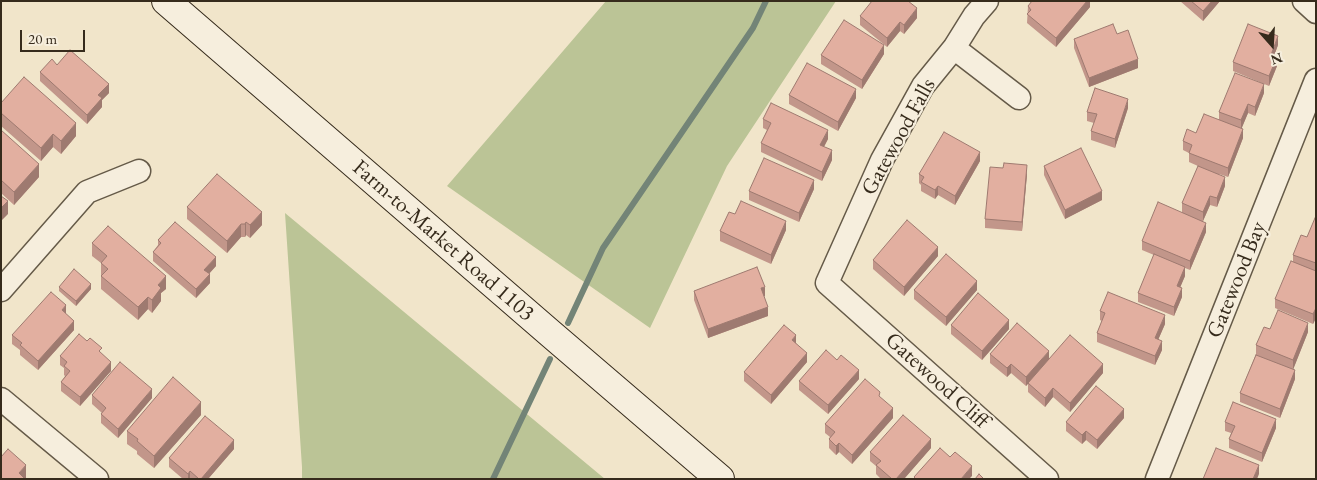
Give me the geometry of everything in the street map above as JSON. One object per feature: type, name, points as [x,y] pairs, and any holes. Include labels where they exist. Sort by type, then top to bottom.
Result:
[{"type":"main road","name":"Farm-to-Market Road 1103","points":[[166,1],[720,479]]},
{"type":"street","name":"Gatewood Falls","points":[[826,283],[882,160],[923,86],[954,48],[974,16],[987,1]]},
{"type":"street","points":[[1304,1],[1316,12]]},
{"type":"street","points":[[954,48],[1019,98]]},
{"type":"street","name":"Gatewood Bay","points":[[1157,479],[1316,80]]},
{"type":"street","points":[[1,290],[87,192],[139,172]]},
{"type":"street","name":"Gatewood Cliff","points":[[826,283],[1047,479]]},
{"type":"street","points":[[1,398],[97,479]]},
{"type":"green space","points":[[606,1],[836,1],[727,166],[650,328],[447,186]]},
{"type":"green space","points":[[285,213],[605,479],[302,479]]},
{"type":"building","points":[[872,1],[908,1],[917,8],[904,25],[900,22],[887,38],[860,16]]},
{"type":"building","points":[[1032,1],[1087,1],[1056,38],[1027,14],[1031,10],[1028,6]]},
{"type":"building","points":[[1191,1],[1212,1],[1203,11]]},
{"type":"building","points":[[844,20],[884,45],[862,80],[821,55]]},
{"type":"building","points":[[1113,24],[1117,34],[1128,30],[1138,59],[1089,78],[1074,39]]},
{"type":"building","points":[[1248,24],[1278,36],[1271,55],[1277,57],[1269,76],[1233,62]]},
{"type":"building","points":[[70,50],[109,84],[98,95],[102,98],[87,115],[40,72],[52,59],[57,65]]},
{"type":"building","points":[[807,63],[856,89],[838,122],[789,95]]},
{"type":"building","points":[[1235,73],[1264,84],[1255,107],[1248,104],[1241,120],[1219,112]]},
{"type":"building","points":[[24,77],[76,123],[61,141],[53,134],[41,148],[1,113],[1,103]]},
{"type":"building","points":[[1095,88],[1128,99],[1115,139],[1091,131],[1097,114],[1087,112]]},
{"type":"building","points":[[771,103],[828,130],[820,145],[832,150],[822,172],[761,143],[771,123],[763,119]]},
{"type":"building","points":[[1204,114],[1243,129],[1228,168],[1189,153],[1192,145],[1183,141],[1187,129],[1196,133]]},
{"type":"building","points":[[1,130],[39,164],[14,192],[1,180]]},
{"type":"building","points":[[944,132],[980,152],[955,196],[938,186],[935,190],[921,182],[924,177],[919,174]]},
{"type":"building","points":[[1081,148],[1102,191],[1065,210],[1044,166]]},
{"type":"building","points":[[764,158],[814,180],[799,213],[749,191]]},
{"type":"building","points":[[1004,163],[1027,165],[1022,222],[985,219],[990,167],[1003,168]]},
{"type":"building","points":[[1198,166],[1225,177],[1217,198],[1210,196],[1203,212],[1182,203]]},
{"type":"building","points":[[217,174],[262,212],[250,225],[246,222],[241,224],[227,241],[187,207]]},
{"type":"building","points":[[1,196],[8,201],[1,208]]},
{"type":"building","points":[[741,201],[786,221],[771,255],[720,231],[729,212],[735,214]]},
{"type":"building","points":[[1158,202],[1206,223],[1190,261],[1142,241]]},
{"type":"building","points":[[1315,218],[1316,263],[1293,255],[1301,235],[1307,237]]},
{"type":"building","points":[[907,220],[938,247],[904,287],[873,260]]},
{"type":"building","points":[[175,222],[216,257],[204,270],[210,274],[196,289],[153,252],[161,243],[158,240]]},
{"type":"building","points":[[108,226],[166,276],[158,285],[161,288],[152,300],[148,297],[138,307],[101,276],[108,269],[101,263],[107,256],[92,243]]},
{"type":"building","points":[[946,254],[977,281],[946,317],[914,290]]},
{"type":"building","points":[[1154,254],[1185,267],[1177,286],[1182,288],[1174,307],[1138,293]]},
{"type":"building","points":[[1291,261],[1316,271],[1316,308],[1313,314],[1275,299]]},
{"type":"building","points":[[757,267],[765,287],[761,288],[768,307],[708,329],[694,291]]},
{"type":"building","points":[[74,269],[91,284],[76,301],[59,287]]},
{"type":"building","points":[[51,292],[66,305],[62,310],[74,321],[38,361],[12,335]]},
{"type":"building","points":[[1108,292],[1165,315],[1155,338],[1162,341],[1155,356],[1097,333],[1105,313],[1100,311]]},
{"type":"building","points":[[978,293],[1009,320],[982,351],[951,325]]},
{"type":"building","points":[[1278,310],[1308,323],[1293,360],[1256,345],[1264,327],[1270,329]]},
{"type":"building","points":[[1017,323],[1049,351],[1026,377],[1011,364],[1007,368],[990,354]]},
{"type":"building","points":[[784,325],[796,335],[792,340],[807,353],[771,395],[744,372]]},
{"type":"building","points":[[79,334],[87,341],[90,338],[102,348],[99,351],[111,362],[80,397],[61,382],[70,371],[64,366],[67,362],[60,356]]},
{"type":"building","points":[[1070,335],[1103,364],[1070,403],[1053,388],[1045,398],[1028,383]]},
{"type":"building","points":[[826,350],[837,360],[841,355],[859,370],[828,405],[799,381]]},
{"type":"building","points":[[1256,355],[1295,370],[1280,409],[1240,393]]},
{"type":"building","points":[[120,362],[152,389],[118,429],[101,414],[106,408],[92,395]]},
{"type":"building","points":[[173,377],[201,402],[154,456],[137,441],[138,439],[127,431]]},
{"type":"building","points":[[865,379],[880,392],[879,396],[893,408],[852,455],[839,443],[836,446],[829,439],[835,432],[825,424]]},
{"type":"building","points":[[1096,386],[1124,409],[1097,440],[1086,431],[1082,435],[1066,422]]},
{"type":"building","points":[[1233,402],[1276,419],[1262,453],[1229,439],[1235,426],[1225,422]]},
{"type":"building","points":[[903,415],[931,439],[896,479],[892,479],[876,465],[881,461],[870,452]]},
{"type":"building","points":[[205,416],[234,440],[199,479],[190,471],[188,474],[169,458]]},
{"type":"building","points":[[940,448],[950,457],[955,452],[972,466],[961,479],[916,479],[914,477]]},
{"type":"building","points":[[1216,448],[1259,465],[1253,479],[1203,479]]},
{"type":"building","points":[[8,449],[26,465],[19,473],[25,479],[1,479],[1,457]]},
{"type":"building","points":[[979,474],[984,479],[975,479]]},
{"type":"waterway","points":[[568,323],[603,248],[753,28],[766,1]]},
{"type":"waterway","points":[[493,479],[550,359]]}]
